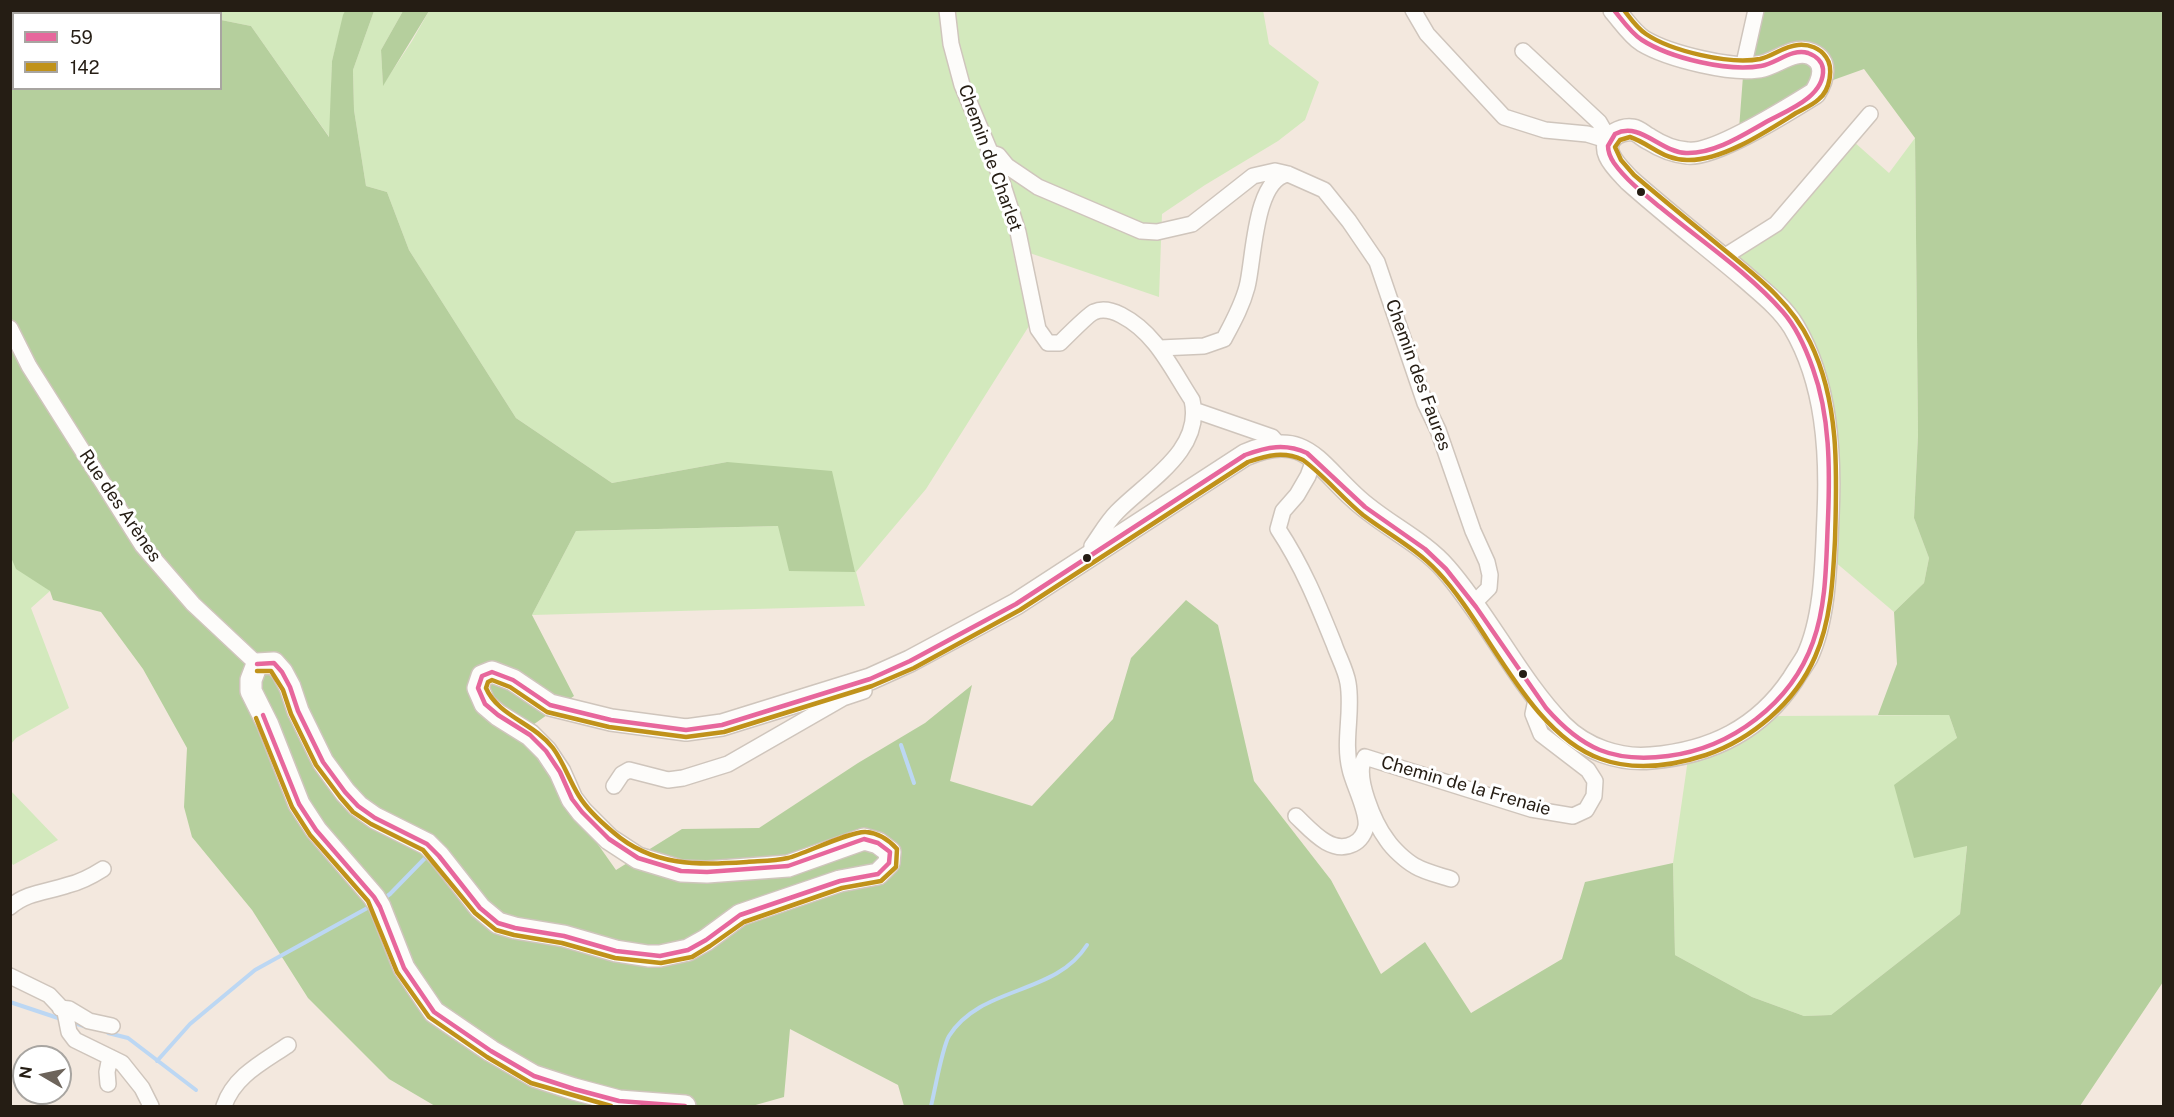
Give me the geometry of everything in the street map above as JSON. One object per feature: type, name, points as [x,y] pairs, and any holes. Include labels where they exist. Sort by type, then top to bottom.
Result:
[{"type":"street","name":"Chemin de Charlet","points":[[947,10],[951,44],[962,85],[999,173],[1018,232],[1038,328],[1048,343],[1060,343],[1093,312],[1103,310],[1116,312],[1133,321],[1160,348],[1192,400],[1194,410]]},
{"type":"street","points":[[1413,10],[1427,34],[1504,117],[1545,130],[1587,134],[1610,141]]},
{"type":"street","points":[[685,1107],[619,1101],[534,1076],[491,1051],[434,1012],[404,968],[377,902],[316,830],[299,804],[268,725],[251,691],[251,680],[257,664],[274,663],[282,672],[291,687],[298,711],[323,762],[358,806],[433,850],[480,908],[498,923],[564,936],[616,951],[648,956],[688,950],[740,915],[840,881],[878,874],[889,863],[890,852],[878,843],[864,839],[788,866],[707,872],[681,871],[638,858],[609,839],[582,812],[572,799],[560,772],[546,751],[530,735],[486,704],[478,688],[482,676],[492,672],[513,680],[550,705],[610,720],[686,730],[722,725],[870,679],[910,662],[982,623],[1094,554],[1245,455],[1264,447],[1279,444],[1315,457],[1354,498],[1378,518],[1407,536],[1444,567],[1563,727],[1587,745],[1622,758],[1649,758],[1699,749],[1732,736],[1758,720],[1782,696],[1807,657],[1819,616],[1830,483],[1826,428],[1816,376],[1793,326],[1767,296],[1629,180],[1611,161],[1608,154],[1613,135],[1630,129],[1666,148],[1689,154],[1710,151],[1815,93],[1822,82],[1823,72],[1820,60],[1810,53],[1800,51],[1763,66],[1743,69],[1695,59],[1642,40],[1614,10]]},
{"type":"street","points":[[1743,69],[1756,10]]},
{"type":"street","points":[[1523,51],[1599,122],[1610,141]]},
{"type":"street","points":[[1722,258],[1776,224],[1870,114]]},
{"type":"street","points":[[989,152],[998,155],[1006,166],[1038,187],[1141,231],[1156,232],[1192,224],[1253,177],[1275,171],[1288,174]]},
{"type":"street","points":[[1160,348],[1204,346],[1224,339],[1238,313],[1247,286],[1258,216],[1274,181],[1280,175],[1288,174]]},
{"type":"street","name":"Chemin des Faures","points":[[1288,174],[1324,190],[1377,262],[1425,403],[1438,430],[1473,531],[1487,562],[1490,575],[1489,588],[1473,604]]},
{"type":"street","name":"Rue des Arènes","points":[[10,328],[29,366],[141,545],[193,604],[257,664]]},
{"type":"street","points":[[1094,554],[1092,546],[1115,514],[1168,466],[1186,442],[1194,410],[1272,437],[1279,444]]},
{"type":"street","points":[[1296,816],[1323,840],[1333,846],[1343,848],[1360,839],[1366,825],[1350,770],[1346,735],[1350,715],[1348,681],[1317,600],[1298,559],[1278,529],[1283,511],[1297,495],[1308,476],[1315,457]]},
{"type":"street","points":[[615,786],[622,774],[629,770],[668,780],[683,778],[728,764],[843,698],[866,690],[870,679]]},
{"type":"street","name":"Chemin de la Frenaie","points":[[1451,879],[1415,866],[1388,842],[1373,817],[1363,782],[1361,763],[1365,757],[1531,809],[1573,816],[1586,810],[1594,796],[1595,781],[1588,770],[1541,734],[1533,714],[1538,695]]},
{"type":"street","points":[[10,907],[31,895],[76,883],[103,869]]},
{"type":"street","points":[[10,976],[50,995],[62,1010],[69,1032],[75,1041],[116,1060],[142,1088],[151,1107]]},
{"type":"street","points":[[62,1010],[69,1009],[89,1021],[112,1026]]},
{"type":"street","points":[[224,1107],[228,1094],[246,1074],[288,1045]]},
{"type":"street","points":[[108,1084],[107,1072],[116,1060]]},
{"type":"green space","points":[[191,10],[193,12],[12,12],[12,90],[222,90],[222,20],[251,26],[329,137],[332,61],[343,15],[345,11],[374,11],[353,70],[354,110],[366,186],[387,192],[409,250],[516,418],[612,483],[727,462],[832,471],[855,572],[789,571],[778,526],[576,531],[532,615],[574,696],[520,734],[616,870],[682,829],[759,828],[858,763],[925,723],[972,685],[950,781],[1032,806],[1113,719],[1131,658],[1186,600],[1218,625],[1254,781],[1331,880],[1381,974],[1425,942],[1471,1013],[1562,959],[1585,882],[1673,863],[1675,955],[1752,997],[1804,1016],[1831,1015],[1960,914],[1967,846],[1914,858],[1894,785],[1957,738],[1949,715],[1878,715],[1897,664],[1894,612],[1924,583],[1929,558],[1914,518],[1918,435],[1915,138],[1864,69],[1808,89],[1739,129],[1743,76],[1761,11],[2163,11],[2163,982],[2080,1106],[904,1106],[898,1085],[790,1029],[784,1097],[752,1106],[435,1106],[389,1079],[308,998],[252,910],[192,837],[184,807],[187,748],[143,669],[101,612],[53,600],[50,591],[16,569],[10,555],[10,11]]},
{"type":"green space","points":[[1263,10],[1269,44],[1319,82],[1305,120],[1278,141],[1162,214],[1159,297],[1012,247],[1029,326],[926,489],[856,572],[865,606],[532,615],[576,531],[779,526],[855,572],[727,462],[612,483],[516,418],[409,250],[387,192],[366,186],[354,110],[353,70],[374,11],[403,11],[381,50],[383,85],[429,11]]},
{"type":"green space","points":[[191,11],[345,11],[332,61],[330,138],[251,26],[222,20],[222,12]]},
{"type":"green space","points":[[403,11],[429,11],[383,86],[381,50]]},
{"type":"green space","points":[[1915,138],[1918,435],[1914,518],[1929,558],[1924,583],[1894,612],[1834,561],[1837,429],[1811,346],[1732,255],[1779,228],[1853,141],[1889,173]]},
{"type":"green space","points":[[10,555],[50,591],[31,608],[69,708],[16,738],[11,744]]},
{"type":"green space","points":[[1949,715],[1957,738],[1967,845],[1960,914],[1831,1015],[1804,1016],[1752,997],[1675,955],[1673,863],[1688,759],[1707,737],[1779,716]]},
{"type":"green space","points":[[10,790],[58,840],[13,865],[10,860]]},
{"type":"waterway","points":[[901,745],[914,783]]},
{"type":"waterway","points":[[383,899],[429,854]]},
{"type":"waterway","points":[[157,1061],[190,1024],[255,970],[371,906]]},
{"type":"waterway","points":[[931,1106],[946,1042],[963,1020],[980,1007],[998,998],[1056,974],[1073,961],[1087,945]]},
{"type":"waterway","points":[[10,1002],[61,1019]]},
{"type":"waterway","points":[[71,1022],[87,1027]]},
{"type":"waterway","points":[[108,1033],[128,1038],[196,1090]]},
{"type":"transit line","name":"59","points":[[257,664],[274,663],[282,672],[323,762],[358,806],[375,818],[427,844],[480,908],[498,923],[564,936],[616,951],[660,956],[688,950],[740,915],[840,881],[878,874],[889,863],[890,852],[878,843],[864,839],[788,866],[707,872],[681,871],[638,858],[609,839],[582,812],[572,799],[560,772],[546,751],[530,735],[485,704],[478,688],[482,676],[492,672],[513,680],[550,705],[611,720],[686,730],[722,725],[870,679],[910,661],[1016,604],[1245,455],[1268,448],[1284,447],[1307,453],[1365,507],[1425,549],[1446,569],[1476,607],[1546,708],[1559,722],[1586,743],[1615,755],[1648,758],[1668,756],[1714,744],[1736,733],[1774,703],[1790,685],[1803,664],[1818,627],[1825,581],[1829,500],[1829,462],[1823,405],[1804,346],[1783,312],[1740,271],[1630,181],[1613,161],[1608,146],[1615,134],[1633,131],[1667,148],[1686,153],[1718,147],[1803,102],[1818,88],[1823,69],[1816,57],[1802,52],[1790,54],[1761,66],[1748,67],[1716,65],[1683,58],[1642,40],[1614,10]]},
{"type":"transit line","name":"142","points":[[257,671],[271,671],[283,690],[291,714],[316,765],[353,812],[371,824],[423,850],[475,913],[496,930],[562,943],[615,958],[661,963],[692,957],[744,922],[842,888],[881,881],[896,867],[897,849],[875,834],[860,832],[788,858],[773,860],[694,863],[660,858],[644,852],[628,843],[599,820],[579,796],[553,748],[545,739],[499,706],[486,688],[488,682],[492,680],[510,687],[547,712],[609,727],[686,737],[724,732],[872,686],[914,668],[1020,610],[1248,462],[1269,456],[1283,455],[1303,460],[1363,515],[1430,564],[1457,594],[1531,703],[1575,746],[1601,759],[1640,766],[1680,762],[1723,748],[1755,729],[1784,704],[1806,674],[1825,629],[1835,540],[1836,464],[1832,414],[1820,365],[1802,327],[1792,313],[1756,276],[1634,175],[1621,160],[1615,147],[1620,140],[1630,137],[1680,160],[1702,159],[1731,150],[1817,101],[1828,85],[1830,67],[1821,51],[1806,45],[1783,49],[1765,58],[1748,60],[1717,58],[1685,51],[1646,34],[1624,10]]},
{"type":"transit line","name":"59","points":[[263,715],[299,804],[316,830],[374,897],[404,968],[434,1012],[491,1051],[534,1076],[619,1101],[685,1106]]},
{"type":"transit line","name":"142","points":[[256,718],[292,807],[310,835],[368,901],[397,972],[429,1017],[487,1057],[531,1083],[611,1106]]}]
